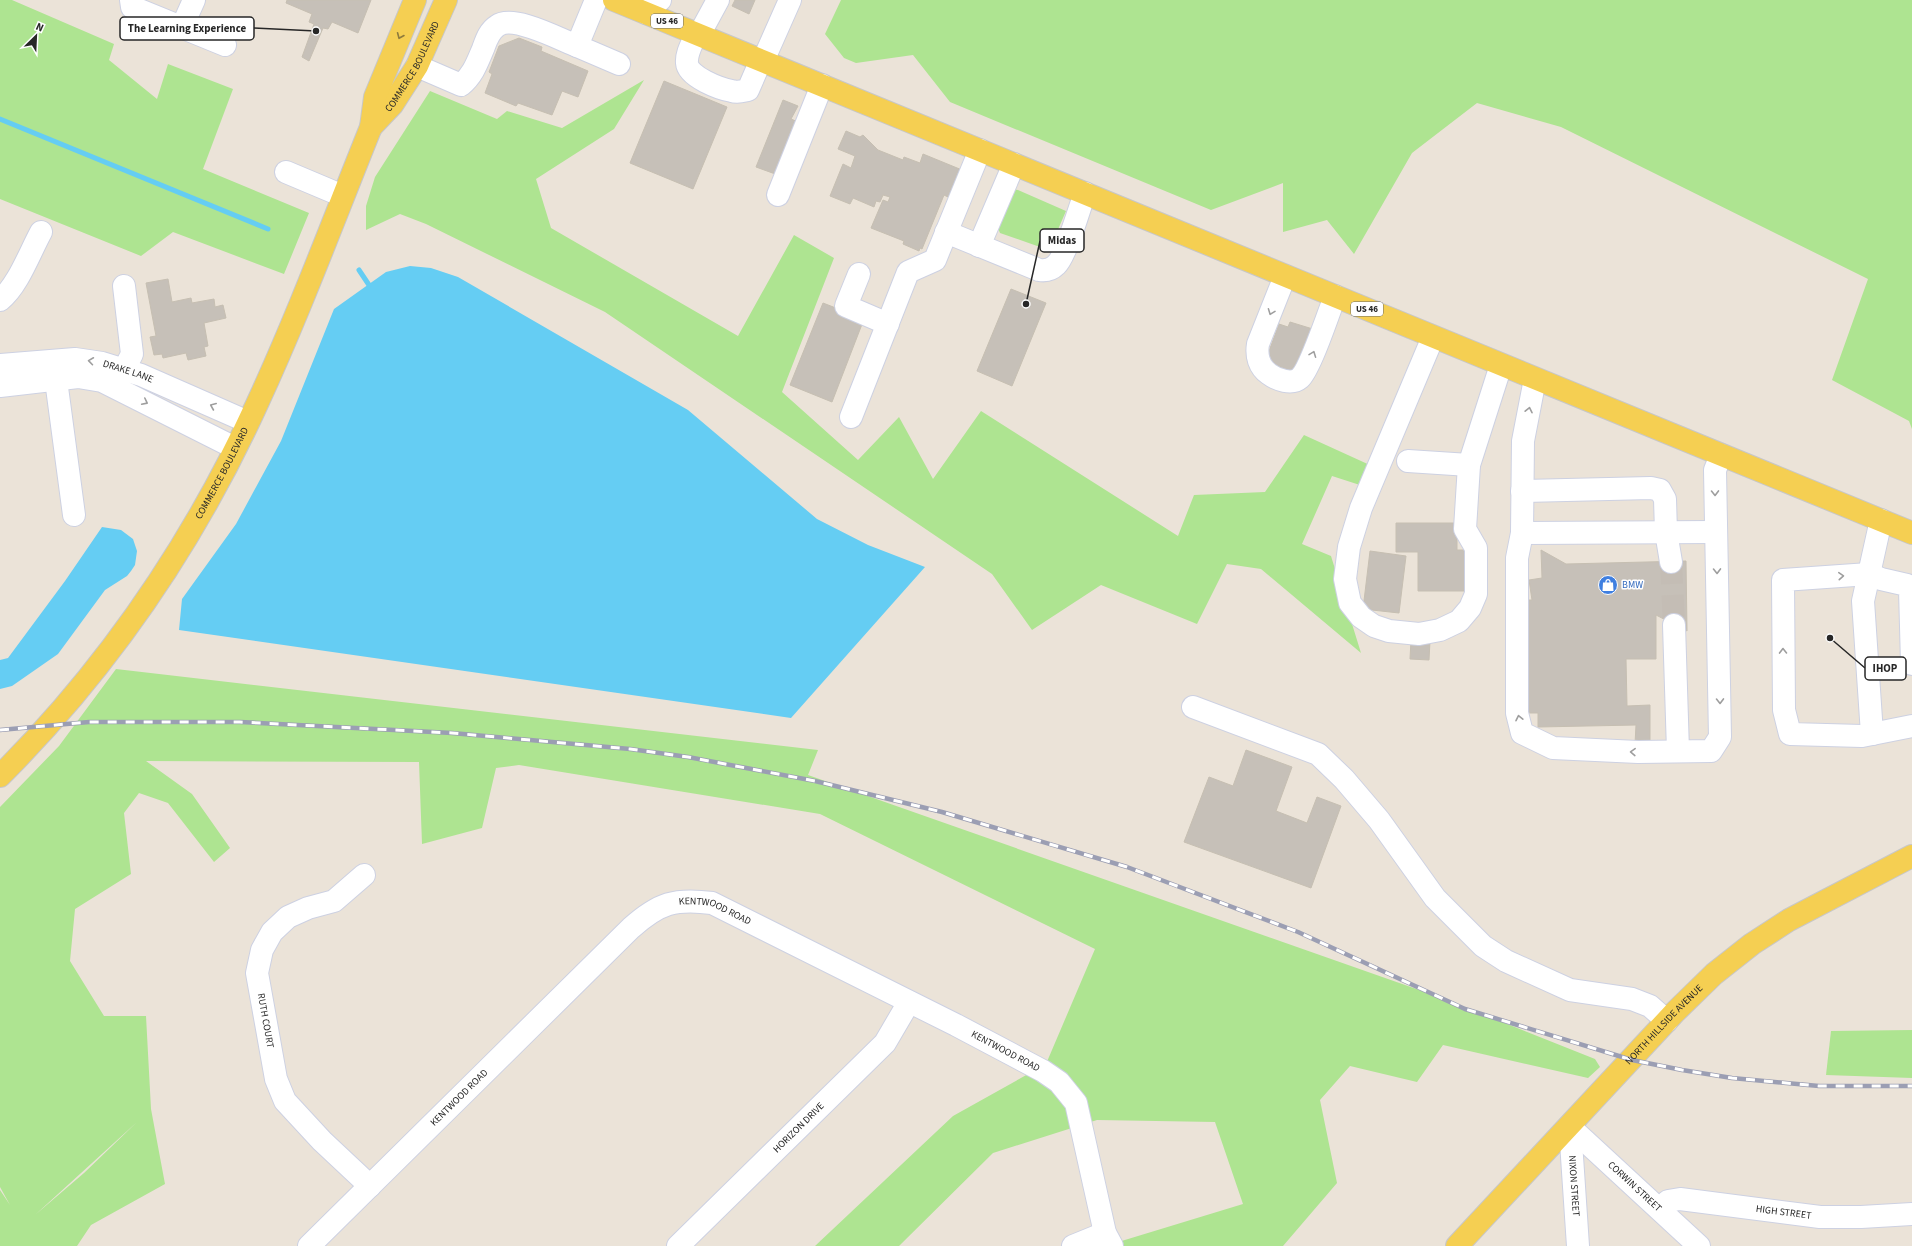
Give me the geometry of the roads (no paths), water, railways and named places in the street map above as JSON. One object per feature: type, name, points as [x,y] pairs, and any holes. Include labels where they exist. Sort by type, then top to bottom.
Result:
[{"type":"main road","name":"COMMERCE BOULEVARD","points":[[0,776],[55,719],[91,674],[147,599],[201,513],[248,422],[288,332],[371,127],[374,97],[415,0]]},
{"type":"main road","name":"COMMERCE BOULEVARD","points":[[371,127],[392,105],[417,66],[446,0]]},
{"type":"main road","name":"US 46","points":[[614,0],[653,6],[698,34],[762,61],[1912,533]]},
{"type":"main road","name":"NORTH HILLSIDE AVENUE","points":[[1457,1246],[1714,974],[1752,944],[1789,920],[1912,856]]},
{"type":"street","points":[[130,0],[132,7],[225,45]]},
{"type":"street","points":[[182,27],[194,0]]},
{"type":"street","points":[[577,46],[596,0]]},
{"type":"street","points":[[718,0],[698,34],[688,55],[687,64],[689,70],[694,76],[732,91],[740,92],[748,90],[790,0]]},
{"type":"street","points":[[417,66],[461,86],[470,77],[493,29],[503,22],[508,21],[522,24],[619,64]]},
{"type":"street","points":[[778,195],[822,85]]},
{"type":"street","points":[[852,417],[908,272],[935,260],[980,150]]},
{"type":"street","points":[[979,246],[1014,164]]},
{"type":"street","points":[[286,172],[343,196]]},
{"type":"street","points":[[946,232],[1039,270],[1052,268],[1058,263],[1063,252],[1085,194]]},
{"type":"street","points":[[0,300],[7,294],[13,284],[40,232]]},
{"type":"street","points":[[859,274],[846,306],[888,324]]},
{"type":"street","points":[[1285,276],[1258,344],[1257,354],[1263,368],[1274,378],[1291,382],[1301,378],[1309,364],[1335,296]]},
{"type":"street","points":[[120,378],[132,354],[124,286]]},
{"type":"street","points":[[1433,337],[1361,508],[1349,548],[1345,579],[1350,603],[1361,617],[1374,626],[1389,631],[1419,634],[1440,630],[1460,621],[1470,608],[1476,594],[1476,548],[1465,529],[1469,464],[1501,365]]},
{"type":"street","name":"DRAKE LANE","points":[[0,386],[82,360],[102,363],[120,378],[235,448]]},
{"type":"street","name":"DRAKE LANE","points":[[0,365],[54,369]]},
{"type":"street","points":[[54,369],[74,515]]},
{"type":"street","name":"DRAKE LANE","points":[[120,378],[228,412],[248,422]]},
{"type":"street","points":[[1535,379],[1523,441],[1522,533],[1517,566],[1517,713],[1522,733],[1554,748],[1638,752],[1711,750],[1720,737],[1715,470],[1721,455]]},
{"type":"street","points":[[1408,460],[1469,464]]},
{"type":"street","points":[[1522,491],[1657,489],[1665,496],[1666,532],[1671,562]]},
{"type":"street","points":[[1872,734],[1863,600],[1881,520]]},
{"type":"street","points":[[1522,533],[1716,532]]},
{"type":"street","points":[[1912,664],[1910,589],[1903,583],[1881,579],[1869,574],[1783,580],[1784,710],[1790,734],[1862,736],[1912,726]]},
{"type":"street","points":[[1674,625],[1678,752]]},
{"type":"street","points":[[1193,708],[1318,754],[1344,779],[1379,820],[1435,898],[1483,946],[1506,961],[1570,990],[1638,1001],[1650,1006],[1667,1022]]},
{"type":"street","name":"RUTH COURT","points":[[364,875],[334,901],[308,908],[288,917],[272,932],[265,944],[262,950],[257,973],[276,1079],[285,1101],[322,1141],[370,1186]]},
{"type":"street","name":"KENTWOOD ROAD","points":[[309,1246],[631,928],[646,915],[660,906],[691,900],[712,903],[1043,1071],[1059,1082],[1076,1103],[1109,1240],[1072,1246]]},
{"type":"street","name":"HORIZON DRIVE","points":[[678,1246],[885,1042],[909,1002]]},
{"type":"street","name":"CORWIN STREET","points":[[1570,1127],[1699,1246]]},
{"type":"street","name":"NIXON STREET","points":[[1570,1127],[1578,1246]]},
{"type":"street","name":"HIGH STREET","points":[[1660,1209],[1668,1201],[1680,1199],[1820,1217],[1861,1217],[1912,1214]]},
{"type":"water","points":[[410,266],[431,268],[458,277],[688,410],[817,519],[868,545],[925,567],[791,718],[179,630],[182,599],[236,524],[281,441],[334,309],[386,272]]},
{"type":"water","points":[[102,527],[121,530],[133,539],[137,551],[135,565],[127,576],[105,590],[58,654],[12,686],[0,689],[0,660],[8,658],[65,581]]},
{"type":"waterway","points":[[0,119],[268,229]]},
{"type":"waterway","points":[[359,270],[369,285]]},
{"type":"tunnel","points":[[1671,562],[1674,625]]},
{"type":"railway","points":[[0,730],[89,722],[240,722],[452,733],[630,749],[688,757],[815,781],[942,812],[1127,867],[1298,932],[1465,1009],[1632,1060],[1732,1078],[1819,1086],[1912,1086]]},
{"type":"place","name":"The Learning Experience","points":[[316,31]]},
{"type":"place","name":"Midas","points":[[1026,304]]},
{"type":"place","name":"BMW","points":[[1608,585]]},
{"type":"place","name":"IHOP","points":[[1830,638]]}]
